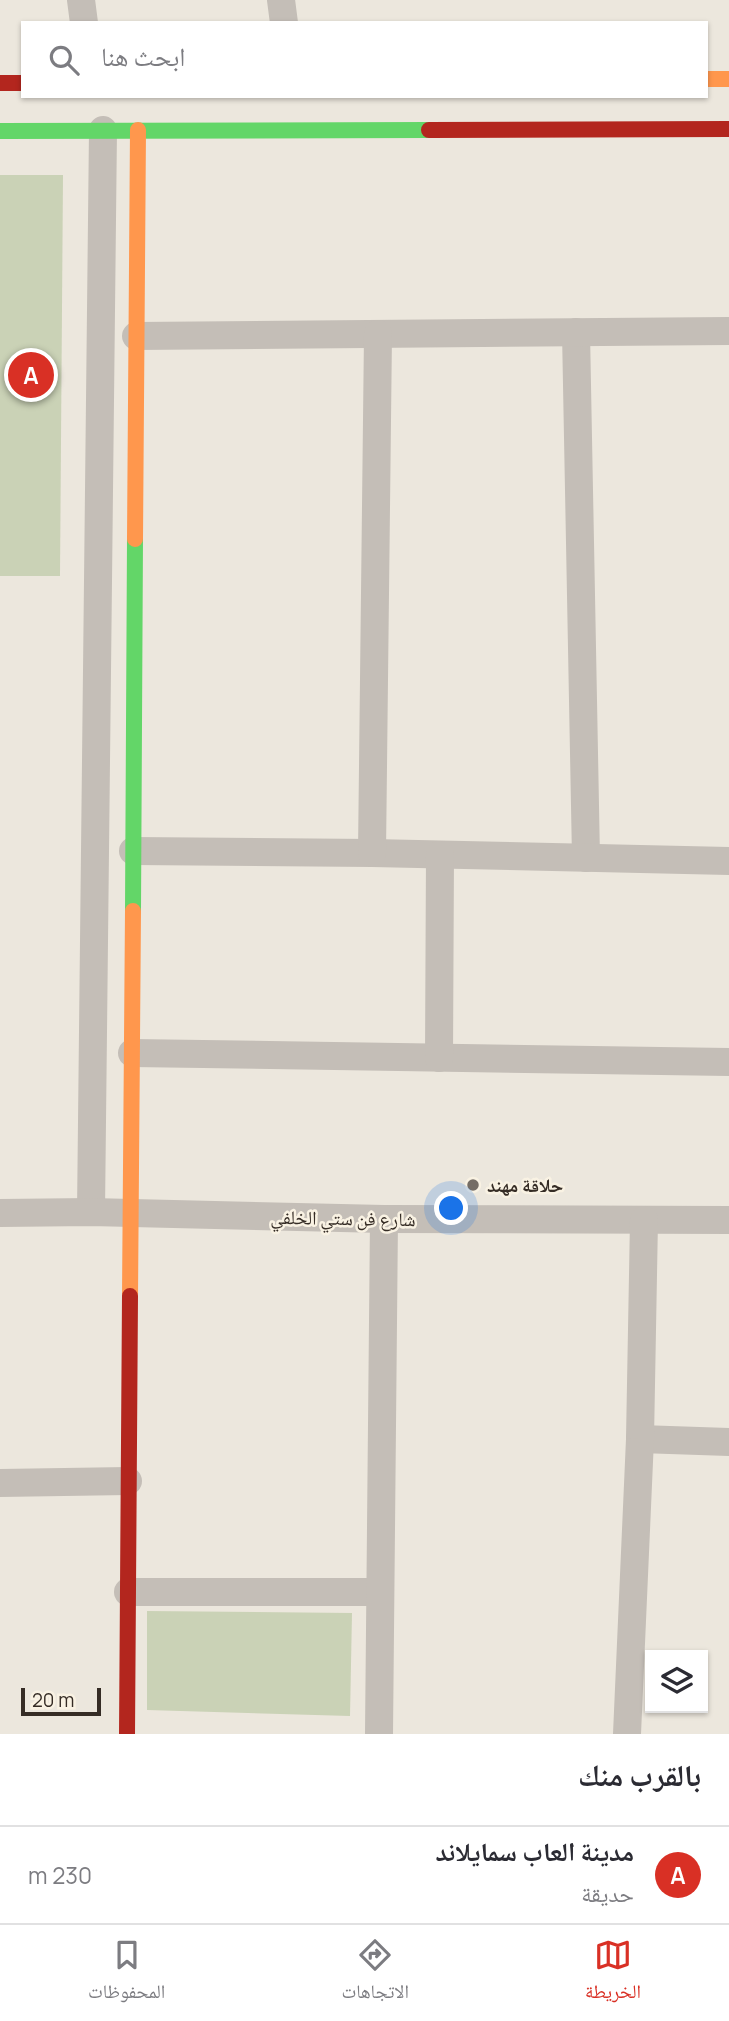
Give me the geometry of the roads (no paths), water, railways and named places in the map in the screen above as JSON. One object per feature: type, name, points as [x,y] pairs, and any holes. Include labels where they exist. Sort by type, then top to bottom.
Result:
[{"type":"street","points":[[81,0],[84,21]]},
{"type":"street","points":[[281,0],[284,21]]},
{"type":"street","points":[[708,79],[729,79]]},
{"type":"street","points":[[0,83],[21,83]]},
{"type":"street","points":[[0,131],[729,129]]},
{"type":"street","points":[[91,1212],[103,130]]},
{"type":"street","points":[[127,1734],[138,130]]},
{"type":"street","points":[[136,336],[729,331]]},
{"type":"street","points":[[576,332],[586,858]]},
{"type":"street","points":[[372,853],[377,334]]},
{"type":"street","points":[[133,851],[729,861]]},
{"type":"street","points":[[439,1058],[440,855]]},
{"type":"street","points":[[132,1053],[729,1062]]},
{"type":"street","name":"شارع فن ستي الخلفي","points":[[0,1213],[91,1212],[384,1219],[729,1220]]},
{"type":"street","points":[[379,1734],[384,1219]]},
{"type":"street","points":[[627,1734],[640,1439],[644,1220]]},
{"type":"street","points":[[640,1439],[729,1442]]},
{"type":"street","points":[[0,1483],[128,1482]]},
{"type":"street","points":[[128,1592],[380,1592]]},
{"type":"place","name":"مدينة العاب سمايلاند","points":[[31,375]]},
{"type":"place","name":"حلاقة مهند","points":[[473,1185]]}]
